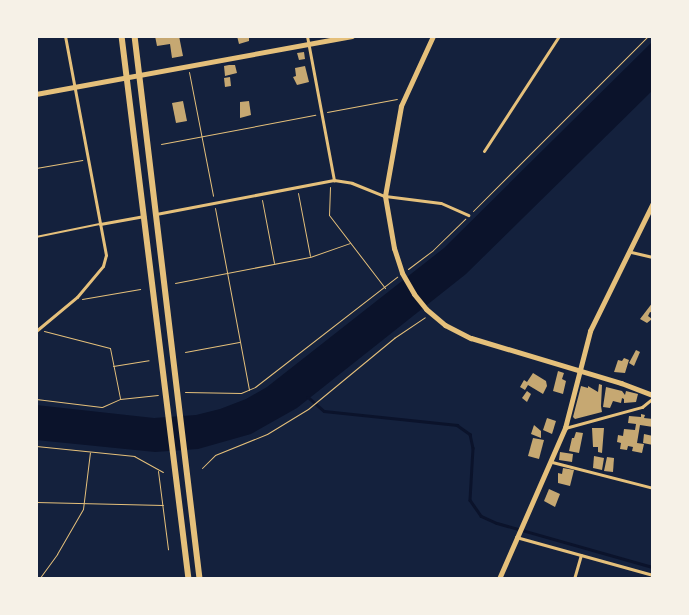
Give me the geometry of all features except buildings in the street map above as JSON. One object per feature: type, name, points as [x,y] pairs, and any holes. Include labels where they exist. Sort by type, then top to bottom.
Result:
[{"type":"highway","points":[[122,36],[189,579]]},
{"type":"highway","points":[[135,36],[200,579]]},
{"type":"main road","points":[[430,37],[401,106],[385,196],[388,224],[403,275],[426,309],[445,325],[470,338],[621,382],[653,397]]},
{"type":"street","points":[[38,330],[77,297],[103,266],[106,256],[65,36]]},
{"type":"street","points":[[307,36],[332,181]]},
{"type":"street","points":[[36,94],[352,36]]},
{"type":"street","points":[[484,151],[559,36]]},
{"type":"street","points":[[155,214],[332,181],[352,183],[385,196],[441,203],[468,215]]},
{"type":"street","points":[[499,579],[566,428],[578,370],[590,331],[631,252],[653,203]]},
{"type":"street","points":[[100,224],[145,216]]},
{"type":"street","points":[[631,252],[653,257]]},
{"type":"street","points":[[566,428],[642,407],[653,397]]},
{"type":"street","points":[[552,462],[653,488]]},
{"type":"street","points":[[516,537],[653,575]]},
{"type":"street","points":[[574,579],[581,555]]},
{"type":"lane","points":[[36,237],[100,224]]},
{"type":"path","points":[[177,391],[241,393],[249,390],[403,275],[433,250],[648,36]]},
{"type":"path","points":[[188,67],[249,390]]},
{"type":"path","points":[[161,144],[405,98]]},
{"type":"path","points":[[36,168],[88,159]]},
{"type":"path","points":[[332,181],[329,215],[385,288]]},
{"type":"path","points":[[297,188],[310,257]]},
{"type":"path","points":[[261,194],[274,264]]},
{"type":"path","points":[[175,283],[310,257],[350,242]]},
{"type":"path","points":[[77,297],[84,299],[140,289]]},
{"type":"path","points":[[202,468],[215,455],[267,434],[308,409],[401,333],[432,314]]},
{"type":"path","points":[[38,330],[110,348],[120,400]]},
{"type":"path","points":[[185,352],[240,342]]},
{"type":"path","points":[[113,366],[149,360]]},
{"type":"path","points":[[36,398],[102,407],[120,400],[158,395]]},
{"type":"path","points":[[36,446],[134,456],[163,472]]},
{"type":"path","points":[[39,579],[57,554],[84,504],[90,452]]},
{"type":"path","points":[[158,470],[168,549]]},
{"type":"path","points":[[36,502],[163,505]]},
{"type":"water","points":[[653,41],[653,90],[466,274],[297,408],[251,434],[198,449],[155,452],[36,440],[36,405],[154,418],[196,415],[220,409],[246,399],[267,387],[444,248]]},
{"type":"waterway","points":[[308,397],[324,411],[457,425],[470,434],[473,448],[470,500],[481,516],[497,523],[653,567]]}]
